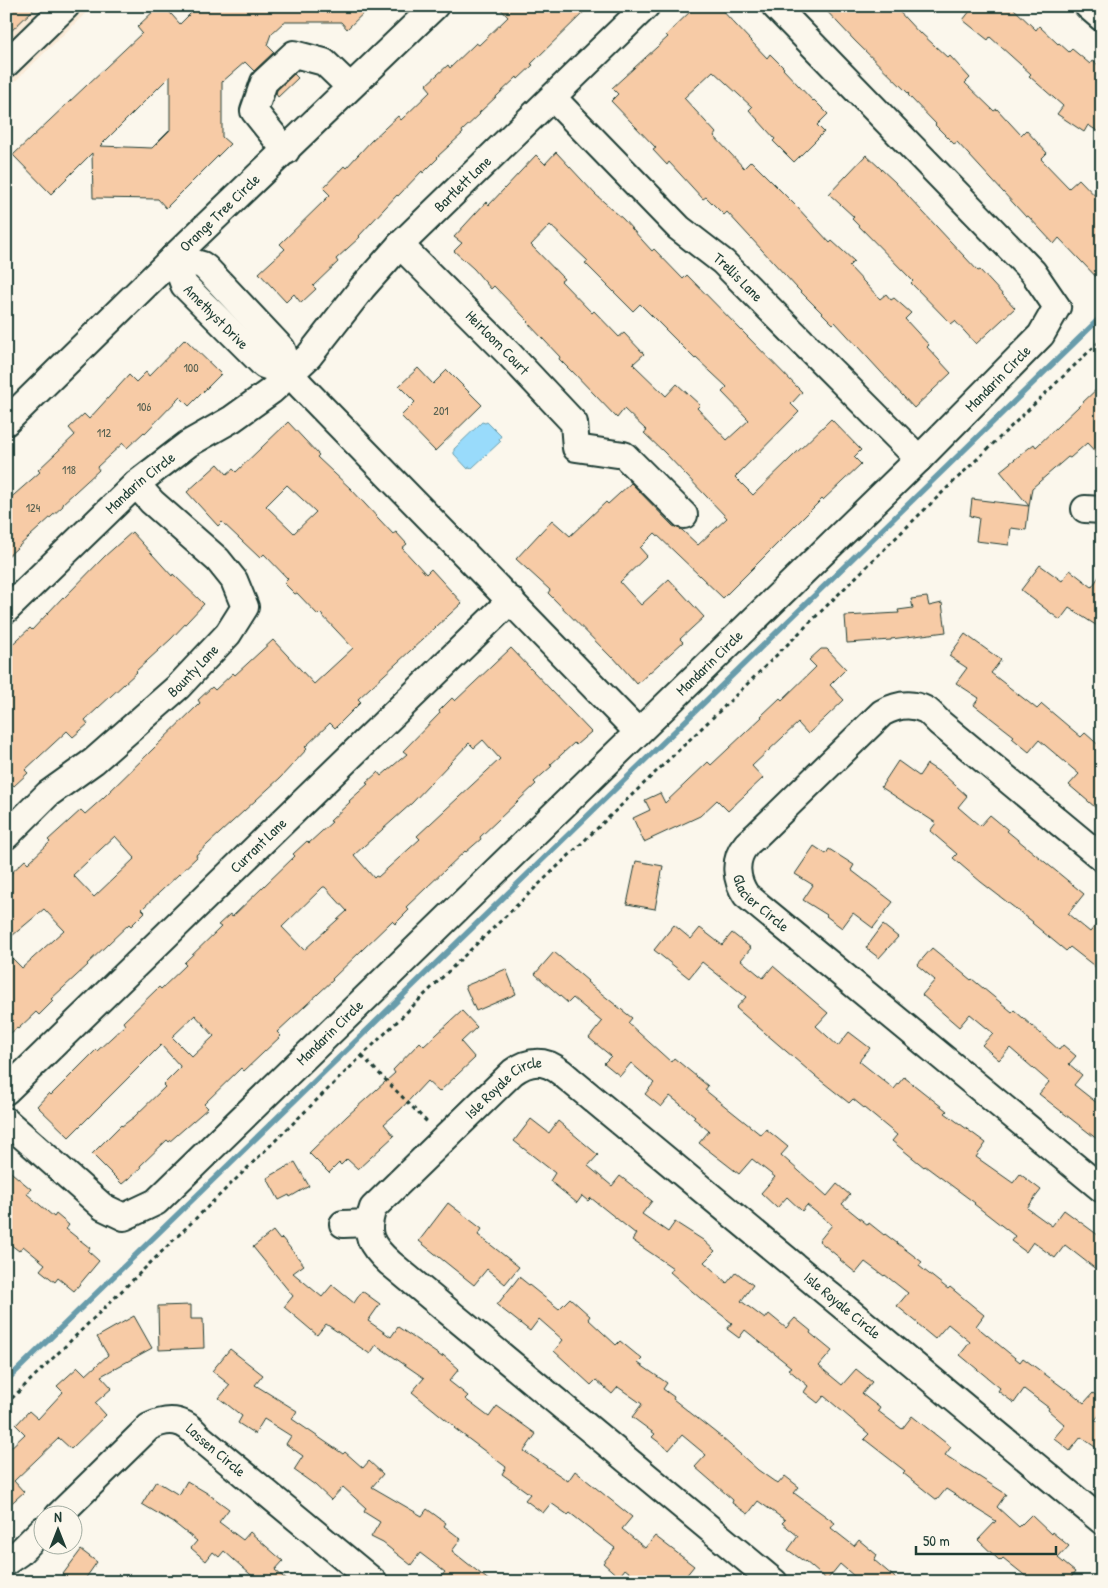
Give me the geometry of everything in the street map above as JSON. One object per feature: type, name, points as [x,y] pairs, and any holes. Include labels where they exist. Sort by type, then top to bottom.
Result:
[{"type":"street","points":[[6,64],[66,6]]},
{"type":"street","name":"Orange Tree Circle","points":[[6,422],[434,6]]},
{"type":"street","name":"Bartlett Lane","points":[[290,374],[308,356],[362,288],[400,245],[646,6]]},
{"type":"street","name":"Mandarin Circle","points":[[6,1121],[103,1207],[124,1217],[156,1202],[919,459],[1040,335],[1057,307],[1033,272],[775,6]]},
{"type":"street","points":[[1088,6],[1102,18]]},
{"type":"street","points":[[286,151],[254,111],[264,82],[294,54],[324,62],[350,88]]},
{"type":"street","name":"Trellis Lane","points":[[553,98],[679,228],[723,262],[919,459]]},
{"type":"street","name":"Heirloom Court","points":[[400,245],[509,354],[574,423],[576,448],[624,455],[684,514]]},
{"type":"street","name":"Amethyst Drive","points":[[174,257],[202,265],[282,349],[290,374],[511,600]]},
{"type":"street","name":"Mandarin Circle","points":[[6,610],[136,484],[188,444],[232,419],[270,392],[290,374]]},
{"type":"street","name":"Bounty Lane","points":[[6,836],[48,794],[94,761],[178,686],[228,634],[245,607],[234,580],[218,560],[152,502],[136,484]]},
{"type":"street","points":[[511,600],[638,732]]},
{"type":"street","name":"Currant Lane","points":[[6,1091],[511,600]]},
{"type":"street","name":"Glacier Circle","points":[[1102,858],[906,695],[890,709],[882,713],[745,846],[727,869],[746,895],[1102,1188]]},
{"type":"street","name":"Isle Royale Circle","points":[[368,1223],[373,1208],[512,1072],[536,1052],[552,1066],[558,1068],[1102,1521]]},
{"type":"street","points":[[343,1224],[368,1223],[368,1233],[376,1251],[774,1582]]},
{"type":"street","name":"Lassen Circle","points":[[68,1506],[149,1427],[168,1414],[191,1427],[198,1436],[374,1582]]},
{"type":"street","points":[[6,1562],[19,1554],[32,1540]]},
{"type":"path","points":[[6,1404],[462,958],[732,699],[1102,339]]},
{"type":"path","points":[[362,1056],[444,1139]]},
{"type":"shaded area","points":[[6,6],[93,6],[6,90]]},
{"type":"water","points":[[482,422],[487,422],[501,436],[499,439],[501,441],[472,468],[469,467],[468,469],[454,454],[454,449]]},
{"type":"building","points":[[6,6],[37,6],[6,36]]},
{"type":"building","points":[[159,6],[164,6],[180,24],[198,6],[371,6],[347,29],[341,22],[284,22],[271,34],[267,45],[274,52],[254,71],[245,62],[222,82],[222,137],[230,144],[166,208],[158,199],[93,198],[92,153],[51,194],[13,155],[142,33],[137,27]],"holes":[[[170,76],[170,130],[152,148],[100,146]]]},
{"type":"building","points":[[498,6],[590,6],[531,64],[533,65],[518,79],[517,77],[479,113],[462,131],[463,133],[423,173],[422,171],[397,195],[360,237],[336,259],[338,262],[313,286],[316,289],[301,303],[294,294],[286,302],[259,273],[285,249],[280,244],[330,195],[323,188],[344,166],[346,168],[398,116],[401,120],[431,91],[426,85],[448,65],[450,68],[476,43],[479,45],[508,17]]},
{"type":"building","points":[[696,6],[718,6],[767,58],[770,54],[813,101],[828,114],[817,125],[824,132],[794,162],[773,141],[775,139],[749,110],[752,107],[713,71],[684,98],[716,133],[714,136],[744,168],[751,161],[830,243],[832,241],[854,261],[849,266],[880,299],[886,294],[891,300],[894,298],[911,313],[905,319],[951,373],[914,408],[835,322],[833,324],[797,288],[727,212],[724,215],[706,197],[703,199],[669,162],[667,165],[653,150],[656,148],[611,101],[618,94],[612,88],[668,37],[666,35]]},
{"type":"building","points":[[822,6],[894,6],[920,34],[948,58],[950,56],[970,78],[965,83],[994,111],[997,109],[1021,135],[1026,130],[1047,153],[1041,159],[1069,188],[1079,179],[1102,203],[1102,283],[1059,238],[1054,244],[1028,216],[1026,217],[957,142],[954,144],[935,125],[909,94]]},
{"type":"building","points":[[974,6],[1011,6],[1036,30],[1039,26],[1069,52],[1072,49],[1090,64],[1092,61],[1102,67],[1102,134],[1088,125],[1084,132],[1057,114],[1063,106],[1029,76],[1031,74],[990,37],[988,40],[963,20]]},
{"type":"building","points":[[294,74],[298,78],[278,97],[276,94],[277,90]]},
{"type":"building","points":[[556,152],[652,251],[654,249],[683,279],[687,275],[802,392],[791,404],[799,412],[735,477],[753,495],[831,419],[861,450],[854,457],[861,464],[822,499],[723,598],[655,533],[640,548],[647,556],[620,582],[641,605],[669,579],[704,617],[680,639],[683,642],[637,684],[613,657],[548,593],[550,590],[516,559],[552,520],[570,536],[606,502],[608,504],[631,483],[673,526],[682,530],[698,545],[727,518],[644,433],[647,431],[624,409],[617,418],[559,359],[560,357],[528,321],[494,286],[491,289],[474,269],[454,251],[462,243],[454,237],[486,202],[489,205],[536,155],[545,164]],"holes":[[[550,225],[588,261],[585,263],[633,311],[640,304],[695,359],[727,387],[722,392],[749,420],[727,440],[697,408],[700,405],[677,384],[666,396],[633,364],[644,354],[624,333],[619,337],[594,311],[592,313],[561,281],[564,279],[531,245]]]},
{"type":"building","points":[[866,155],[895,182],[1015,308],[976,344],[955,321],[951,324],[911,283],[913,281],[852,219],[854,217],[829,194]]},
{"type":"building","points":[[185,339],[221,374],[189,406],[180,397],[145,433],[127,448],[123,443],[97,467],[99,470],[62,504],[63,506],[6,558],[6,502],[40,472],[38,470],[75,435],[69,428],[84,414],[89,419],[129,375],[136,382],[146,372],[149,376]]},
{"type":"building","points":[[418,368],[433,384],[447,370],[482,405],[435,451],[401,416],[415,402],[399,386]]},
{"type":"building","points":[[1102,384],[1102,459],[1087,443],[1032,488],[1029,506],[1000,471],[1034,444],[1036,447]]},
{"type":"building","points":[[288,422],[319,455],[317,457],[351,489],[393,534],[396,532],[407,544],[402,548],[426,574],[431,569],[462,603],[358,699],[361,702],[335,728],[330,723],[305,747],[307,749],[280,778],[196,855],[197,857],[142,909],[145,912],[131,926],[129,924],[87,964],[51,999],[53,1001],[39,1015],[36,1012],[18,1029],[6,1037],[6,952],[22,968],[64,930],[44,909],[6,941],[6,878],[25,860],[28,863],[50,842],[48,840],[81,810],[85,814],[103,798],[200,703],[198,700],[212,687],[215,690],[233,673],[235,675],[273,640],[314,684],[353,648],[320,613],[318,615],[297,593],[295,594],[284,583],[288,579],[264,554],[260,558],[222,522],[218,526],[187,492],[218,464],[227,474],[233,469],[236,472]],"holes":[[[287,485],[316,512],[294,533],[266,506]],[[115,836],[135,858],[94,897],[73,875]]]},
{"type":"building","points":[[972,499],[1029,506],[1026,530],[1011,528],[1009,545],[976,541],[979,518],[970,516]]},
{"type":"building","points":[[132,532],[172,576],[173,574],[204,604],[171,639],[85,720],[88,724],[73,737],[67,731],[25,770],[28,773],[14,786],[6,778],[6,650],[30,628],[32,630],[63,597]]},
{"type":"building","points":[[1040,565],[1062,581],[1070,570],[1092,587],[1102,572],[1102,629],[1069,608],[1060,620],[1021,590]]},
{"type":"building","points":[[927,597],[929,606],[942,603],[946,632],[891,640],[847,643],[845,616],[899,613],[898,610],[913,608],[911,599]]},
{"type":"building","points":[[965,634],[1001,660],[991,673],[1037,709],[1042,704],[1081,737],[1085,733],[1102,748],[1102,813],[1069,785],[1079,774],[1039,740],[1029,752],[1012,738],[1014,736],[974,705],[979,698],[956,683],[967,668],[949,656]]},
{"type":"building","points":[[511,648],[591,732],[576,745],[574,743],[550,765],[552,766],[534,782],[536,784],[480,837],[481,839],[465,851],[406,907],[409,910],[395,924],[392,921],[277,1032],[281,1036],[244,1071],[241,1068],[204,1104],[208,1108],[169,1142],[167,1140],[140,1166],[141,1168],[122,1184],[92,1154],[121,1125],[134,1117],[165,1087],[163,1085],[179,1069],[180,1066],[161,1045],[69,1137],[37,1106],[125,1025],[123,1022],[159,987],[161,989],[186,965],[184,963],[221,927],[218,925],[230,914],[232,917],[295,856],[293,854],[307,841],[309,843],[332,822],[330,821],[368,784],[366,783],[378,772],[381,776],[407,754],[403,751],[440,713],[439,711],[452,698],[455,701]],"holes":[[[483,740],[500,759],[417,836],[420,839],[378,877],[374,878],[354,855],[412,803],[469,743],[474,748]],[[323,887],[347,911],[304,950],[282,927]],[[195,1015],[214,1036],[192,1057],[172,1037]]]},
{"type":"building","points":[[821,649],[827,649],[846,669],[830,685],[844,700],[808,734],[798,723],[752,766],[763,778],[728,811],[717,800],[700,816],[644,842],[633,818],[650,810],[645,800],[660,793],[665,803],[708,762],[711,765],[780,698],[782,700],[816,667],[809,660]]},
{"type":"building","points":[[898,761],[919,776],[927,764],[944,775],[967,796],[958,807],[980,826],[990,815],[1084,894],[1068,914],[1090,932],[1102,918],[1102,972],[1070,947],[1066,951],[1033,922],[981,882],[953,858],[957,854],[930,831],[936,823],[881,787]]},
{"type":"building","points":[[814,846],[826,854],[829,849],[854,865],[851,870],[893,902],[873,928],[853,913],[842,928],[827,915],[803,900],[813,885],[795,874]]},
{"type":"building","points":[[636,861],[663,866],[655,909],[627,904]]},
{"type":"building","points":[[674,925],[691,939],[700,928],[722,945],[732,933],[751,948],[741,960],[763,978],[773,966],[828,1013],[816,1026],[838,1046],[849,1032],[870,1048],[859,1061],[894,1089],[904,1077],[947,1111],[945,1113],[986,1143],[976,1157],[1013,1183],[1020,1174],[1041,1190],[1027,1208],[1052,1226],[1064,1210],[1102,1238],[1102,1274],[1065,1245],[1055,1258],[1033,1242],[1026,1252],[1011,1241],[1015,1236],[975,1203],[924,1167],[892,1141],[897,1135],[853,1099],[849,1103],[736,1008],[746,997],[702,962],[689,978],[654,950]]},
{"type":"building","points":[[883,925],[898,937],[879,958],[866,948]]},
{"type":"building","points":[[932,948],[1012,1012],[1014,1010],[1059,1050],[1063,1045],[1076,1056],[1069,1064],[1082,1075],[1074,1085],[1102,1107],[1102,1143],[1039,1094],[1049,1082],[1010,1048],[999,1060],[982,1045],[993,1033],[970,1014],[959,1027],[922,995],[935,980],[917,965]]},
{"type":"building","points":[[554,952],[587,982],[632,1018],[628,1023],[671,1062],[674,1058],[708,1086],[705,1090],[761,1135],[766,1129],[788,1147],[781,1155],[827,1196],[837,1184],[850,1195],[842,1204],[868,1225],[869,1223],[922,1262],[919,1266],[948,1289],[950,1287],[984,1315],[976,1326],[1020,1362],[1023,1358],[1084,1403],[1093,1393],[1102,1400],[1102,1412],[1095,1420],[1102,1424],[1102,1452],[1081,1437],[1070,1451],[1054,1438],[1065,1425],[1048,1410],[1049,1408],[1024,1389],[1014,1403],[998,1391],[1000,1388],[960,1355],[970,1342],[948,1324],[935,1339],[897,1306],[908,1293],[865,1262],[856,1273],[819,1241],[832,1225],[807,1205],[802,1211],[787,1197],[777,1208],[761,1193],[775,1177],[752,1159],[739,1174],[699,1143],[709,1131],[693,1118],[695,1116],[670,1096],[661,1107],[645,1094],[654,1083],[631,1063],[620,1076],[604,1063],[611,1056],[589,1038],[602,1022],[573,998],[568,1003],[535,974]]},
{"type":"building","points":[[506,969],[516,994],[476,1011],[465,986]]},
{"type":"building","points":[[462,1011],[477,1027],[461,1042],[475,1058],[439,1092],[427,1081],[384,1124],[394,1136],[358,1169],[347,1159],[341,1165],[339,1163],[329,1173],[309,1153],[395,1073],[393,1070],[420,1042],[424,1046]]},
{"type":"building","points":[[531,1119],[549,1133],[558,1121],[598,1155],[588,1166],[612,1186],[620,1176],[652,1201],[642,1214],[668,1232],[675,1222],[703,1240],[715,1251],[704,1262],[727,1283],[736,1272],[753,1285],[741,1301],[765,1319],[769,1314],[786,1328],[795,1318],[811,1331],[810,1333],[832,1351],[819,1366],[842,1385],[856,1369],[872,1382],[862,1394],[880,1408],[878,1411],[902,1429],[912,1416],[951,1447],[945,1455],[1006,1494],[997,1507],[1019,1527],[1031,1515],[1051,1534],[1052,1532],[1069,1546],[1058,1558],[1075,1572],[1068,1582],[1033,1582],[1003,1558],[1000,1561],[978,1540],[996,1521],[946,1489],[937,1500],[903,1473],[905,1471],[864,1439],[869,1434],[824,1396],[818,1403],[804,1392],[808,1386],[788,1369],[791,1367],[745,1330],[739,1338],[727,1329],[732,1323],[670,1272],[673,1268],[632,1240],[636,1234],[591,1198],[588,1201],[582,1196],[577,1203],[550,1181],[555,1173],[514,1141]]},
{"type":"building","points":[[295,1162],[309,1186],[290,1197],[289,1195],[279,1200],[267,1178]]},
{"type":"building","points":[[6,1168],[31,1189],[27,1194],[54,1217],[56,1214],[69,1225],[66,1229],[90,1248],[88,1251],[99,1261],[74,1291],[58,1278],[55,1282],[40,1270],[45,1264],[23,1246],[19,1251],[6,1241]]},
{"type":"building","points":[[448,1203],[482,1229],[478,1235],[519,1267],[505,1284],[487,1269],[474,1285],[419,1241]]},
{"type":"building","points":[[273,1231],[280,1240],[282,1238],[304,1265],[293,1273],[322,1297],[332,1285],[354,1303],[362,1291],[380,1304],[368,1321],[391,1337],[398,1327],[442,1357],[443,1355],[459,1369],[449,1381],[468,1396],[465,1399],[489,1417],[497,1406],[536,1434],[524,1451],[568,1481],[575,1471],[632,1517],[622,1529],[645,1548],[655,1536],[694,1566],[681,1582],[641,1582],[625,1569],[619,1577],[603,1563],[615,1548],[570,1513],[568,1515],[551,1503],[543,1513],[525,1500],[530,1494],[502,1474],[506,1467],[454,1428],[412,1392],[424,1378],[376,1345],[370,1354],[326,1324],[317,1335],[284,1307],[293,1296],[253,1247]]},
{"type":"building","points":[[519,1277],[559,1309],[570,1298],[590,1316],[588,1319],[616,1345],[620,1341],[642,1359],[638,1363],[667,1383],[663,1389],[674,1397],[673,1399],[721,1437],[758,1470],[778,1484],[785,1476],[799,1487],[794,1493],[835,1523],[831,1528],[854,1546],[859,1540],[877,1555],[874,1560],[900,1582],[861,1582],[840,1564],[827,1580],[805,1561],[788,1550],[798,1536],[782,1523],[785,1520],[758,1501],[748,1514],[732,1503],[733,1500],[695,1467],[706,1455],[682,1435],[669,1450],[652,1437],[655,1434],[632,1417],[642,1404],[618,1387],[612,1394],[596,1380],[591,1385],[554,1351],[563,1340],[539,1319],[530,1331],[497,1305]]},
{"type":"building","points":[[191,1305],[191,1319],[203,1319],[204,1348],[159,1350],[158,1306]]},
{"type":"building","points":[[134,1316],[152,1348],[101,1376],[112,1388],[95,1403],[106,1415],[71,1449],[59,1438],[14,1481],[24,1492],[6,1508],[6,1452],[25,1434],[16,1425],[29,1411],[38,1419],[63,1392],[57,1386],[78,1367],[86,1375],[108,1355],[97,1337]]},
{"type":"building","points":[[230,1349],[263,1375],[255,1385],[297,1411],[292,1419],[343,1454],[345,1452],[363,1468],[369,1461],[383,1474],[372,1487],[422,1516],[427,1509],[446,1523],[444,1526],[461,1539],[452,1551],[491,1582],[437,1582],[445,1572],[420,1553],[411,1565],[383,1543],[371,1537],[380,1522],[364,1512],[366,1508],[343,1487],[331,1500],[315,1485],[294,1470],[303,1456],[286,1444],[291,1436],[264,1419],[255,1434],[238,1423],[242,1416],[219,1398],[230,1385],[212,1371]]},
{"type":"building","points":[[156,1481],[179,1495],[187,1481],[229,1509],[219,1522],[243,1540],[250,1532],[283,1561],[275,1570],[289,1582],[259,1582],[224,1551],[219,1557],[213,1552],[206,1561],[191,1548],[197,1541],[174,1523],[142,1504]]},
{"type":"building","points":[[82,1551],[97,1562],[83,1582],[57,1582],[76,1556],[82,1556]]},
{"type":"waterway","points":[[6,1381],[1102,316]]}]
